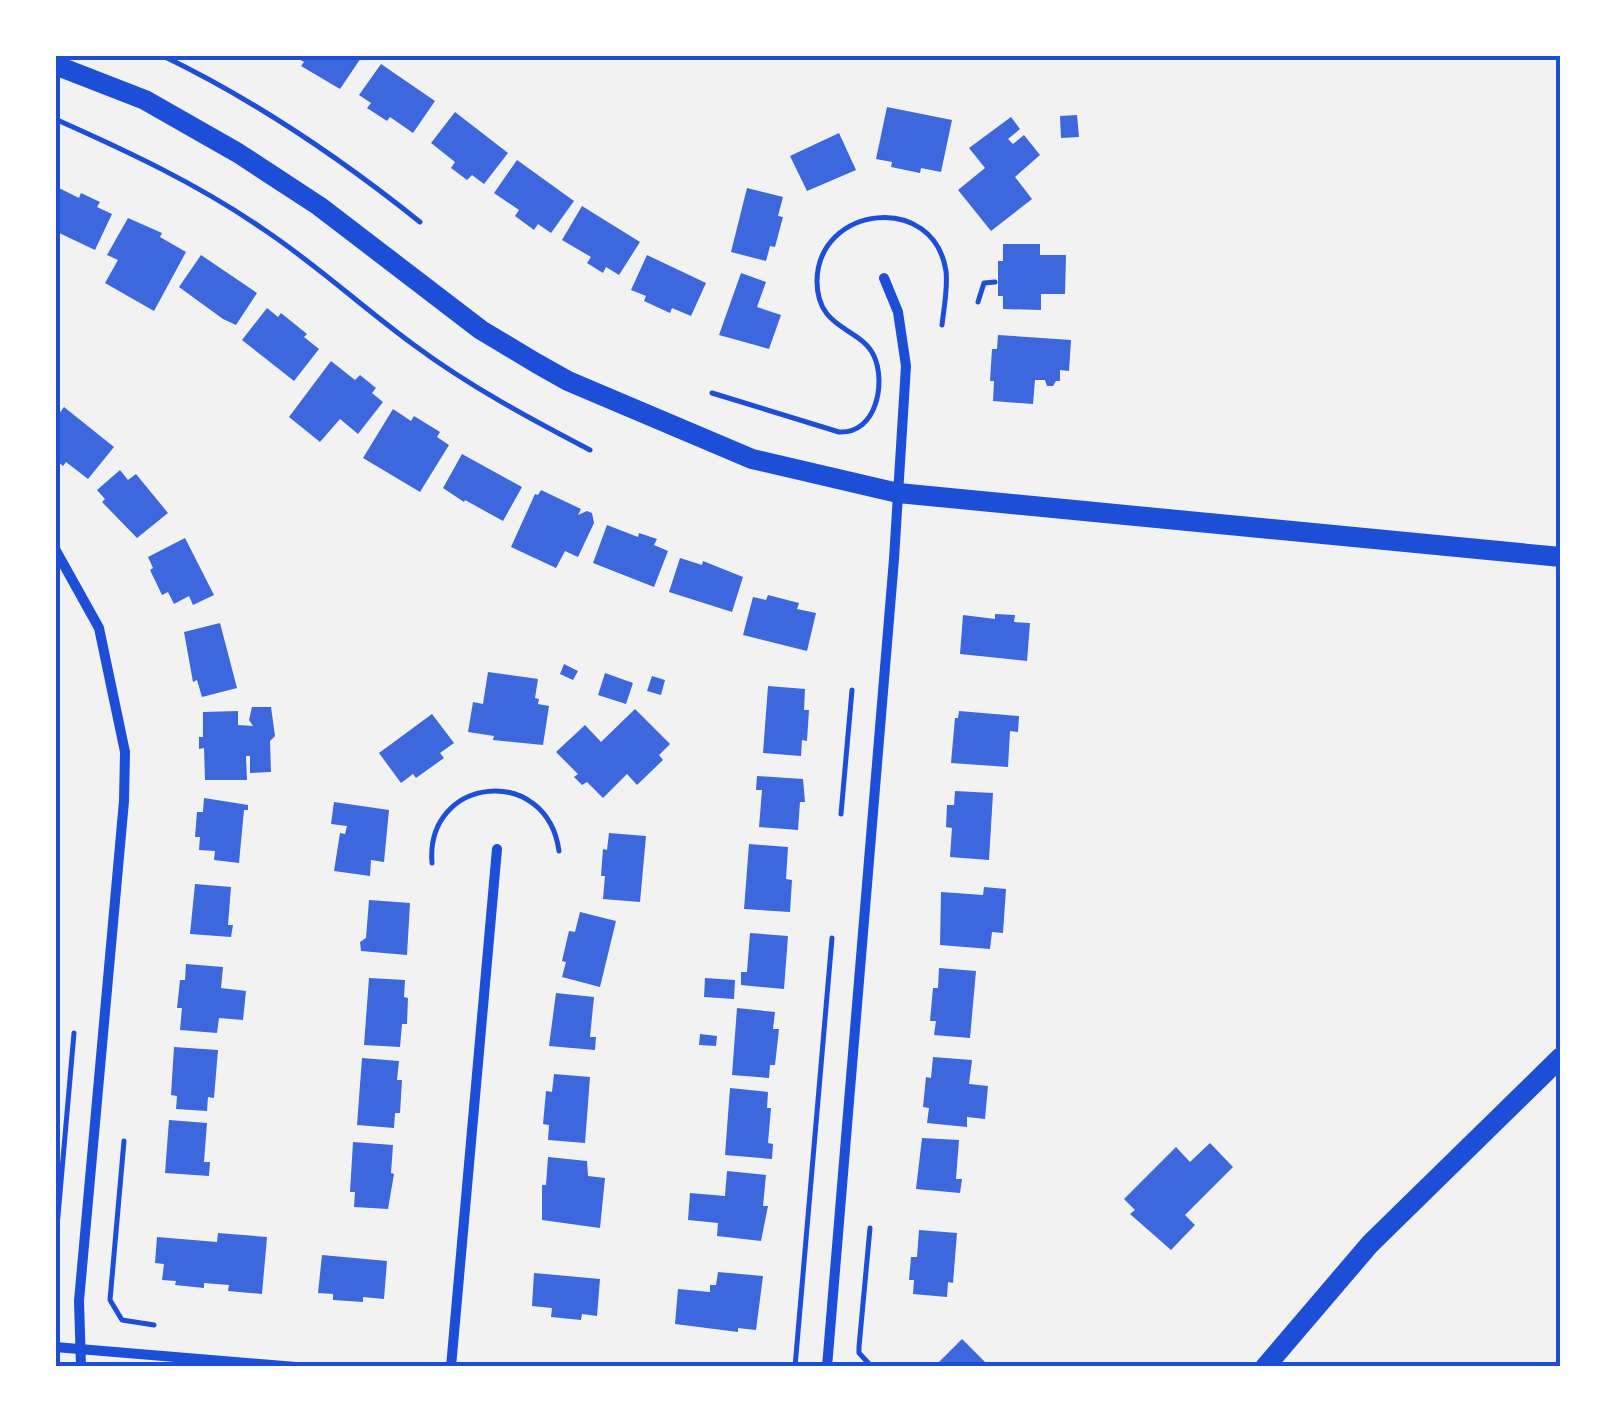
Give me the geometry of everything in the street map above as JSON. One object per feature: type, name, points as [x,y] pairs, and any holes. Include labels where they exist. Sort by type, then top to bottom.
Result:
[{"type":"main road","points":[[55,65],[144,100],[238,152],[319,206],[480,330],[568,381],[752,459],[898,492],[1561,557]]},
{"type":"main road","points":[[1265,1367],[1370,1244],[1561,1057]]},
{"type":"street","points":[[826,1367],[898,492],[905,344],[898,312],[884,278]]},
{"type":"street","points":[[55,549],[99,628],[125,752],[123,815],[79,1301],[81,1367]]},
{"type":"street","points":[[451,1367],[497,849]]},
{"type":"street","points":[[55,1347],[296,1367]]},
{"type":"path","points":[[161,55],[265,110],[365,178],[420,222]]},
{"type":"path","points":[[55,119],[142,157],[212,196],[314,265],[443,366],[590,450]]},
{"type":"path","points":[[712,392],[840,432],[854,431],[867,422],[875,407],[876,360],[864,342],[836,326],[827,314],[817,284],[821,258],[832,242],[848,227],[872,217],[907,221],[922,230],[938,248],[946,272],[942,325]]},
{"type":"path","points":[[978,302],[984,284],[995,282]]},
{"type":"path","points":[[842,814],[852,690]]},
{"type":"path","points":[[432,863],[433,841],[448,811],[470,795],[494,790],[522,796],[542,811],[556,834],[559,851]]},
{"type":"path","points":[[795,1367],[832,938]]},
{"type":"path","points":[[55,1250],[74,1033]]},
{"type":"path","points":[[124,1140],[110,1300],[122,1320],[154,1325]]},
{"type":"path","points":[[870,1228],[859,1353],[872,1367]]},
{"type":"building","points":[[292,55],[363,55],[340,89],[301,66],[304,62]]},
{"type":"building","points":[[381,64],[435,101],[413,133],[390,117],[387,121],[367,108],[371,103],[359,95]]},
{"type":"building","points":[[887,107],[952,120],[941,172],[921,168],[920,173],[891,167],[892,162],[876,159]]},
{"type":"building","points":[[455,112],[508,153],[484,184],[472,175],[467,180],[451,168],[455,162],[431,143]]},
{"type":"building","points":[[1077,115],[1079,137],[1061,138],[1060,116]]},
{"type":"building","points":[[1011,117],[1020,129],[1008,139],[1013,144],[1024,135],[1040,155],[1015,177],[1032,199],[991,231],[958,190],[985,168],[969,148]]},
{"type":"building","points":[[839,133],[856,170],[807,191],[790,156]]},
{"type":"building","points":[[517,160],[574,201],[551,233],[538,224],[534,230],[515,216],[519,210],[494,193]]},
{"type":"building","points":[[55,186],[79,198],[81,193],[100,202],[97,207],[112,214],[95,250],[55,231]]},
{"type":"building","points":[[747,188],[783,197],[778,216],[783,217],[775,247],[770,246],[766,261],[731,252]]},
{"type":"building","points":[[582,206],[640,242],[619,275],[606,267],[603,273],[587,263],[591,257],[562,240]]},
{"type":"building","points":[[128,218],[162,233],[160,237],[186,252],[154,311],[105,283],[118,260],[107,255]]},
{"type":"building","points":[[1003,244],[1040,244],[1040,255],[1066,255],[1065,294],[1041,294],[1041,310],[1003,309],[1003,296],[998,296],[998,261],[1003,261]]},
{"type":"building","points":[[201,255],[257,293],[236,325],[179,287]]},
{"type":"building","points":[[647,255],[706,283],[691,316],[672,308],[670,313],[631,290]]},
{"type":"building","points":[[741,273],[766,282],[757,307],[781,315],[769,349],[719,335]]},
{"type":"building","points":[[267,308],[278,317],[281,313],[319,349],[294,381],[242,340]]},
{"type":"building","points":[[998,335],[1071,340],[1069,371],[1060,370],[1060,381],[1053,386],[1047,386],[1045,380],[1035,380],[1033,404],[993,401],[992,349],[997,349]]},
{"type":"building","points":[[331,361],[355,380],[360,375],[376,388],[372,393],[383,402],[358,434],[340,419],[320,442],[289,417]]},
{"type":"building","points":[[64,407],[114,447],[88,479],[66,462],[63,466],[55,459],[55,419]]},
{"type":"building","points":[[393,409],[440,432],[437,437],[449,445],[420,492],[363,458]]},
{"type":"building","points":[[462,454],[522,487],[503,521],[443,488]]},
{"type":"building","points":[[120,470],[128,480],[136,474],[168,513],[137,538],[102,502],[105,499],[97,490]]},
{"type":"building","points":[[541,490],[581,509],[578,515],[592,513],[594,523],[578,557],[565,551],[556,568],[511,547],[535,494]]},
{"type":"building","points":[[607,525],[638,537],[639,533],[657,539],[654,545],[668,551],[654,587],[593,563]]},
{"type":"building","points":[[185,538],[214,595],[193,605],[189,596],[174,604],[168,592],[162,595],[148,557]]},
{"type":"building","points":[[680,558],[702,565],[703,561],[743,577],[732,612],[669,592]]},
{"type":"building","points":[[768,595],[799,603],[797,609],[816,613],[807,651],[743,635],[753,597],[766,600]]},
{"type":"building","points":[[995,614],[1015,615],[1014,622],[1030,623],[1027,661],[960,654],[963,615],[995,619]]},
{"type":"building","points":[[220,623],[237,688],[202,697],[197,680],[193,682],[184,632]]},
{"type":"building","points":[[564,664],[578,671],[573,680],[560,674]]},
{"type":"building","points":[[488,672],[538,679],[535,698],[539,699],[538,704],[549,706],[543,745],[493,740],[494,736],[468,732],[473,702],[483,704]]},
{"type":"building","points":[[605,673],[633,683],[626,704],[598,695]]},
{"type":"building","points":[[652,676],[665,680],[661,695],[647,691]]},
{"type":"building","points":[[768,686],[805,689],[804,710],[809,710],[807,741],[802,740],[801,756],[763,753]]},
{"type":"building","points":[[252,707],[271,707],[275,736],[270,741],[271,772],[250,773],[250,756],[246,756],[247,780],[205,780],[204,748],[199,749],[203,712],[238,711],[238,725],[253,726],[249,720]]},
{"type":"building","points":[[635,709],[670,744],[659,755],[663,760],[637,785],[627,774],[603,798],[587,782],[582,785],[574,777],[578,774],[556,752],[585,725],[601,742]]},
{"type":"building","points":[[959,711],[1019,716],[1018,732],[1010,731],[1008,767],[951,763]]},
{"type":"building","points":[[432,714],[454,743],[440,753],[444,758],[416,778],[413,774],[401,783],[379,753]]},
{"type":"building","points":[[757,776],[803,779],[805,802],[800,802],[798,830],[759,827],[762,790],[756,790]]},
{"type":"building","points":[[955,791],[993,793],[989,860],[950,857],[952,828],[946,827],[947,805],[954,805]]},
{"type":"building","points":[[204,798],[248,805],[248,810],[244,810],[239,863],[214,860],[215,851],[199,850],[200,837],[195,837],[197,812],[203,812]]},
{"type":"building","points":[[334,802],[389,810],[384,862],[371,860],[370,876],[334,871],[340,833],[345,834],[347,826],[331,824]]},
{"type":"building","points":[[609,833],[646,836],[640,902],[603,899],[603,849],[607,850]]},
{"type":"building","points":[[749,844],[788,847],[790,912],[744,909]]},
{"type":"building","points":[[195,884],[231,887],[231,937],[190,934]]},
{"type":"building","points":[[984,887],[1006,889],[1003,933],[992,932],[990,949],[940,945],[941,892],[983,895]]},
{"type":"building","points":[[369,900],[410,903],[407,955],[361,951]]},
{"type":"building","points":[[580,912],[616,921],[600,987],[562,977],[569,931],[575,932]]},
{"type":"building","points":[[750,933],[788,936],[784,989],[741,985],[741,972],[747,972]]},
{"type":"building","points":[[186,964],[223,967],[221,988],[246,991],[243,1020],[219,1018],[217,1033],[180,1030],[182,1008],[177,1008]]},
{"type":"building","points":[[939,968],[976,971],[970,1038],[934,1035],[936,1021],[930,1021]]},
{"type":"building","points":[[369,978],[405,980],[407,1024],[402,1024],[400,1047],[364,1045]]},
{"type":"building","points":[[705,978],[735,980],[734,999],[704,997]]},
{"type":"building","points":[[556,993],[594,997],[590,1037],[596,1037],[595,1050],[549,1046]]},
{"type":"building","points":[[737,1008],[775,1012],[773,1029],[779,1029],[775,1065],[770,1065],[769,1078],[732,1075]]},
{"type":"building","points":[[700,1034],[717,1036],[716,1046],[699,1045]]},
{"type":"building","points":[[174,1047],[218,1050],[214,1098],[208,1097],[207,1111],[176,1109],[177,1096],[171,1095]]},
{"type":"building","points":[[933,1057],[972,1060],[969,1084],[988,1086],[985,1119],[967,1117],[967,1127],[927,1123],[929,1108],[923,1107]]},
{"type":"building","points":[[362,1058],[399,1061],[400,1113],[395,1113],[394,1128],[357,1125]]},
{"type":"building","points":[[554,1074],[590,1077],[585,1143],[548,1140],[549,1125],[543,1124],[546,1091],[552,1092]]},
{"type":"building","points":[[730,1088],[768,1092],[768,1143],[773,1144],[772,1159],[725,1155]]},
{"type":"building","points":[[169,1120],[207,1123],[204,1162],[210,1162],[209,1176],[165,1173]]},
{"type":"building","points":[[922,1138],[959,1140],[956,1179],[962,1179],[960,1193],[916,1189]]},
{"type":"building","points":[[353,1142],[393,1145],[394,1174],[388,1209],[354,1207],[355,1192],[350,1192]]},
{"type":"building","points":[[1210,1143],[1233,1167],[1185,1215],[1195,1225],[1171,1250],[1130,1214],[1135,1210],[1124,1199],[1176,1147],[1190,1162]]},
{"type":"building","points":[[548,1157],[587,1161],[588,1176],[605,1178],[600,1228],[542,1220],[542,1185],[546,1185]]},
{"type":"building","points":[[727,1171],[766,1175],[763,1206],[768,1206],[761,1241],[717,1236],[718,1223],[688,1220],[690,1193],[725,1196]]},
{"type":"building","points":[[919,1230],[957,1233],[953,1283],[948,1282],[947,1297],[913,1294],[914,1280],[909,1280],[911,1257],[917,1257]]},
{"type":"building","points":[[218,1233],[267,1237],[262,1294],[228,1291],[229,1285],[204,1283],[204,1288],[162,1280],[164,1264],[155,1263],[157,1237],[217,1242]]},
{"type":"building","points":[[322,1255],[387,1261],[384,1299],[333,1300],[333,1294],[318,1293]]},
{"type":"building","points":[[718,1272],[763,1276],[756,1330],[738,1328],[738,1332],[675,1324],[678,1289],[710,1292]]},
{"type":"building","points":[[534,1273],[600,1279],[597,1316],[582,1314],[581,1320],[551,1317],[552,1308],[532,1306]]},
{"type":"building","points":[[962,1339],[990,1367],[936,1365]]}]
